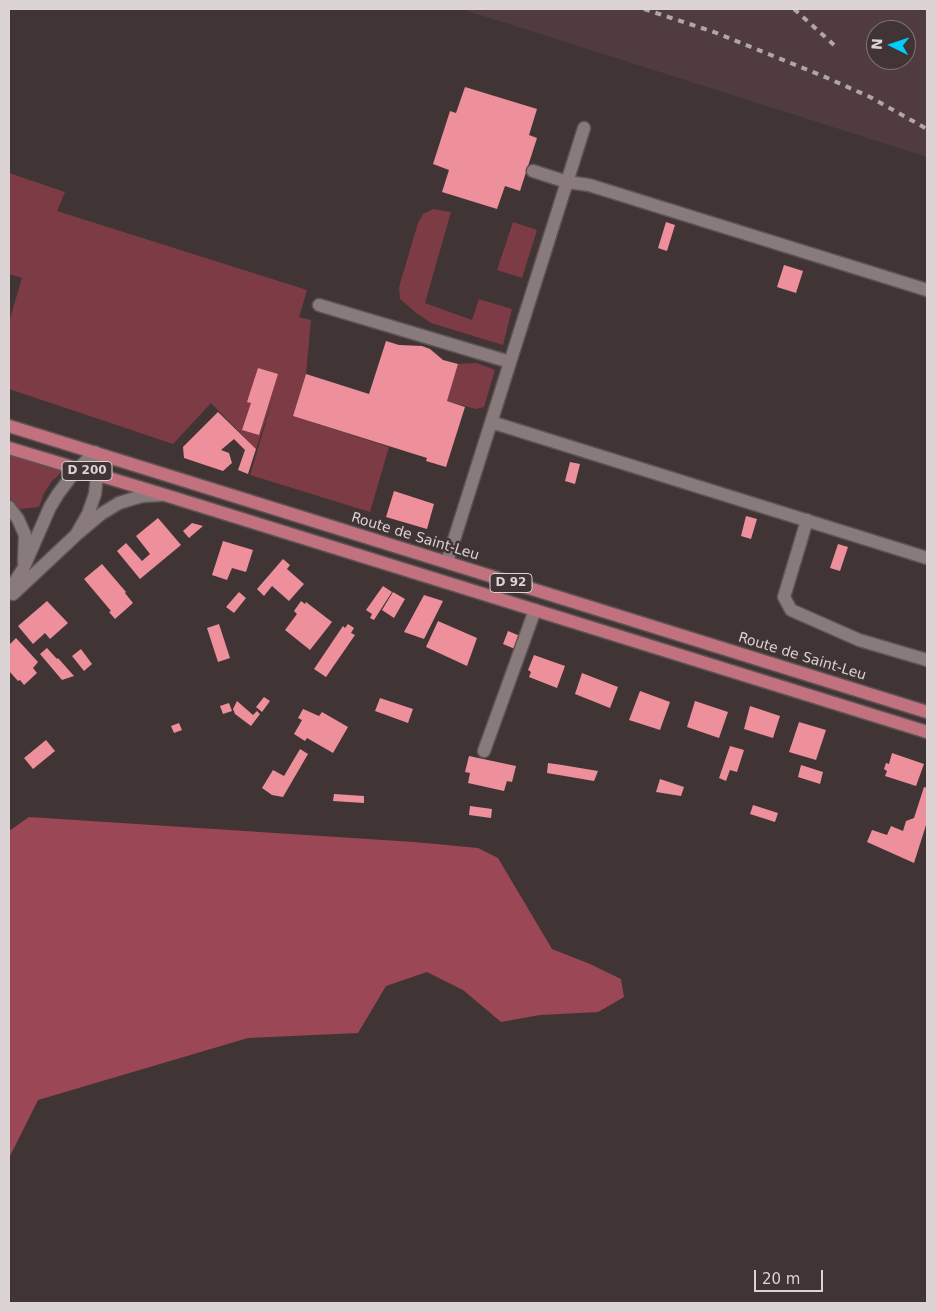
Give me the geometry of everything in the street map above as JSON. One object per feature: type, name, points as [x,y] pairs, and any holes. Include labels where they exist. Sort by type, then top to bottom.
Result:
[{"type":"main road","name":"Route de Saint-Leu","points":[[9,426],[927,712]]},
{"type":"main road","name":"D 200","points":[[9,448],[165,495]]},
{"type":"main road","name":"D 92","points":[[165,495],[927,732]]},
{"type":"street","points":[[447,562],[584,128]]},
{"type":"street","points":[[534,171],[567,182],[589,185],[927,290]]},
{"type":"street","points":[[319,305],[510,362]]},
{"type":"street","points":[[491,422],[927,558]]},
{"type":"street","points":[[9,591],[23,569],[54,500],[77,469],[95,452]]},
{"type":"street","points":[[76,535],[92,503],[98,474],[95,452]]},
{"type":"street","points":[[9,598],[101,514],[119,503],[143,496],[165,495]]},
{"type":"street","points":[[9,507],[18,518],[25,535],[26,555],[23,569]]},
{"type":"street","points":[[807,520],[784,597],[791,610],[859,640],[927,660]]},
{"type":"street","points":[[484,751],[536,610]]},
{"type":"shaded area","points":[[461,9],[927,9],[927,157]]},
{"type":"shaded area","points":[[9,173],[65,192],[57,211],[307,290],[299,317],[311,320],[306,374],[293,416],[389,447],[370,512],[250,475],[274,395],[256,449],[211,403],[173,444],[9,389],[9,322],[22,278],[9,274]]},
{"type":"shaded area","points":[[433,209],[451,212],[425,303],[472,320],[479,299],[512,309],[503,345],[431,323],[400,299],[399,287],[418,223],[423,214]]},
{"type":"shaded area","points":[[513,222],[537,230],[522,278],[497,270]]},
{"type":"shaded area","points":[[477,363],[495,370],[484,407],[476,409],[447,401],[458,364]]},
{"type":"shaded area","points":[[9,455],[61,471],[44,493],[39,507],[20,509],[9,497]]},
{"type":"shaded area","points":[[29,817],[414,842],[478,848],[498,858],[552,949],[621,979],[624,997],[598,1012],[540,1015],[501,1022],[463,990],[427,972],[386,986],[358,1033],[248,1038],[38,1100],[9,1158],[9,831]]},
{"type":"building","points":[[465,87],[537,109],[529,135],[537,138],[520,191],[505,186],[497,209],[442,192],[449,170],[433,164],[450,111],[456,113]]},
{"type":"building","points":[[666,222],[675,225],[667,251],[658,248]]},
{"type":"building","points":[[784,265],[803,271],[796,293],[777,287]]},
{"type":"building","points":[[386,341],[399,345],[422,346],[430,349],[443,360],[458,364],[447,401],[465,407],[446,467],[426,461],[427,458],[293,416],[306,374],[369,394]]},
{"type":"building","points":[[258,368],[278,374],[259,435],[242,430],[251,403],[247,402]]},
{"type":"building","points":[[218,412],[256,449],[248,474],[238,470],[245,450],[234,439],[221,450],[229,453],[232,463],[223,471],[184,458],[183,447]]},
{"type":"building","points":[[570,462],[580,464],[575,484],[565,481]]},
{"type":"building","points":[[394,491],[434,504],[427,529],[386,517]]},
{"type":"building","points":[[746,516],[757,519],[751,539],[741,536]]},
{"type":"building","points":[[158,518],[181,545],[140,579],[117,551],[126,543],[142,561],[150,554],[136,536]]},
{"type":"building","points":[[192,523],[203,526],[189,538],[183,531]]},
{"type":"building","points":[[223,541],[253,550],[246,572],[232,568],[227,580],[212,575]]},
{"type":"building","points":[[838,544],[848,547],[840,571],[830,568]]},
{"type":"building","points":[[283,559],[290,565],[287,569],[304,584],[289,601],[272,586],[264,596],[257,589]]},
{"type":"building","points":[[102,564],[133,603],[115,619],[109,612],[111,611],[84,579]]},
{"type":"building","points":[[383,586],[392,592],[374,620],[370,618],[372,614],[366,610]]},
{"type":"building","points":[[239,592],[246,598],[234,613],[226,607]]},
{"type":"building","points":[[393,592],[405,599],[394,618],[382,610]]},
{"type":"building","points":[[424,595],[443,601],[424,639],[404,632]]},
{"type":"building","points":[[47,601],[68,623],[50,639],[45,633],[33,644],[18,626]]},
{"type":"building","points":[[301,601],[305,604],[306,602],[332,622],[310,650],[285,630],[297,614],[294,611]]},
{"type":"building","points":[[438,621],[477,638],[467,666],[426,647]]},
{"type":"building","points":[[219,624],[230,658],[218,662],[207,628]]},
{"type":"building","points":[[348,624],[354,628],[351,633],[355,635],[326,677],[314,669],[343,626],[345,628]]},
{"type":"building","points":[[508,631],[520,636],[515,649],[503,644]]},
{"type":"building","points":[[16,638],[38,662],[33,668],[37,673],[24,685],[9,671],[9,645]]},
{"type":"building","points":[[47,648],[74,676],[62,680],[40,654]]},
{"type":"building","points":[[81,649],[92,664],[84,671],[72,656]]},
{"type":"building","points":[[534,655],[565,666],[557,688],[529,677],[531,672],[528,670]]},
{"type":"building","points":[[582,673],[618,687],[610,708],[575,694]]},
{"type":"building","points":[[640,691],[670,702],[660,730],[629,720]]},
{"type":"building","points":[[264,697],[270,701],[262,712],[256,707]]},
{"type":"building","points":[[380,698],[413,709],[408,723],[375,711]]},
{"type":"building","points":[[237,701],[253,715],[257,711],[260,714],[251,726],[235,714],[233,709]]},
{"type":"building","points":[[695,701],[728,712],[719,738],[687,727]]},
{"type":"building","points":[[229,703],[232,711],[223,714],[220,706]]},
{"type":"building","points":[[750,706],[780,716],[773,738],[744,729]]},
{"type":"building","points":[[303,709],[319,716],[322,712],[348,727],[333,753],[307,738],[305,741],[294,734],[302,720],[298,718]]},
{"type":"building","points":[[799,722],[826,730],[816,760],[789,752]]},
{"type":"building","points":[[179,723],[182,730],[174,733],[171,726]]},
{"type":"building","points":[[46,740],[55,751],[33,769],[24,758]]},
{"type":"building","points":[[730,746],[744,750],[737,772],[730,770],[726,781],[719,778]]},
{"type":"building","points":[[300,749],[308,754],[283,797],[272,795],[262,788],[273,770],[284,776]]},
{"type":"building","points":[[892,753],[924,764],[916,786],[885,776],[887,771],[884,769],[886,763],[889,764]]},
{"type":"building","points":[[469,756],[516,766],[512,782],[507,781],[504,791],[468,783],[470,773],[465,772]]},
{"type":"building","points":[[548,763],[598,771],[594,781],[547,773]]},
{"type":"building","points":[[801,765],[823,772],[820,784],[798,777]]},
{"type":"building","points":[[660,779],[684,787],[681,796],[656,792]]},
{"type":"building","points":[[924,787],[927,788],[927,822],[914,863],[867,842],[872,830],[887,835],[891,826],[903,831],[906,821],[914,818]]},
{"type":"building","points":[[334,794],[364,796],[364,803],[333,801]]},
{"type":"building","points":[[753,805],[778,813],[775,822],[750,814]]},
{"type":"building","points":[[470,806],[492,809],[491,818],[469,815]]},
{"type":"railway","points":[[644,9],[714,32],[823,76],[870,97],[927,129]]},
{"type":"railway","points":[[794,9],[834,45]]}]
